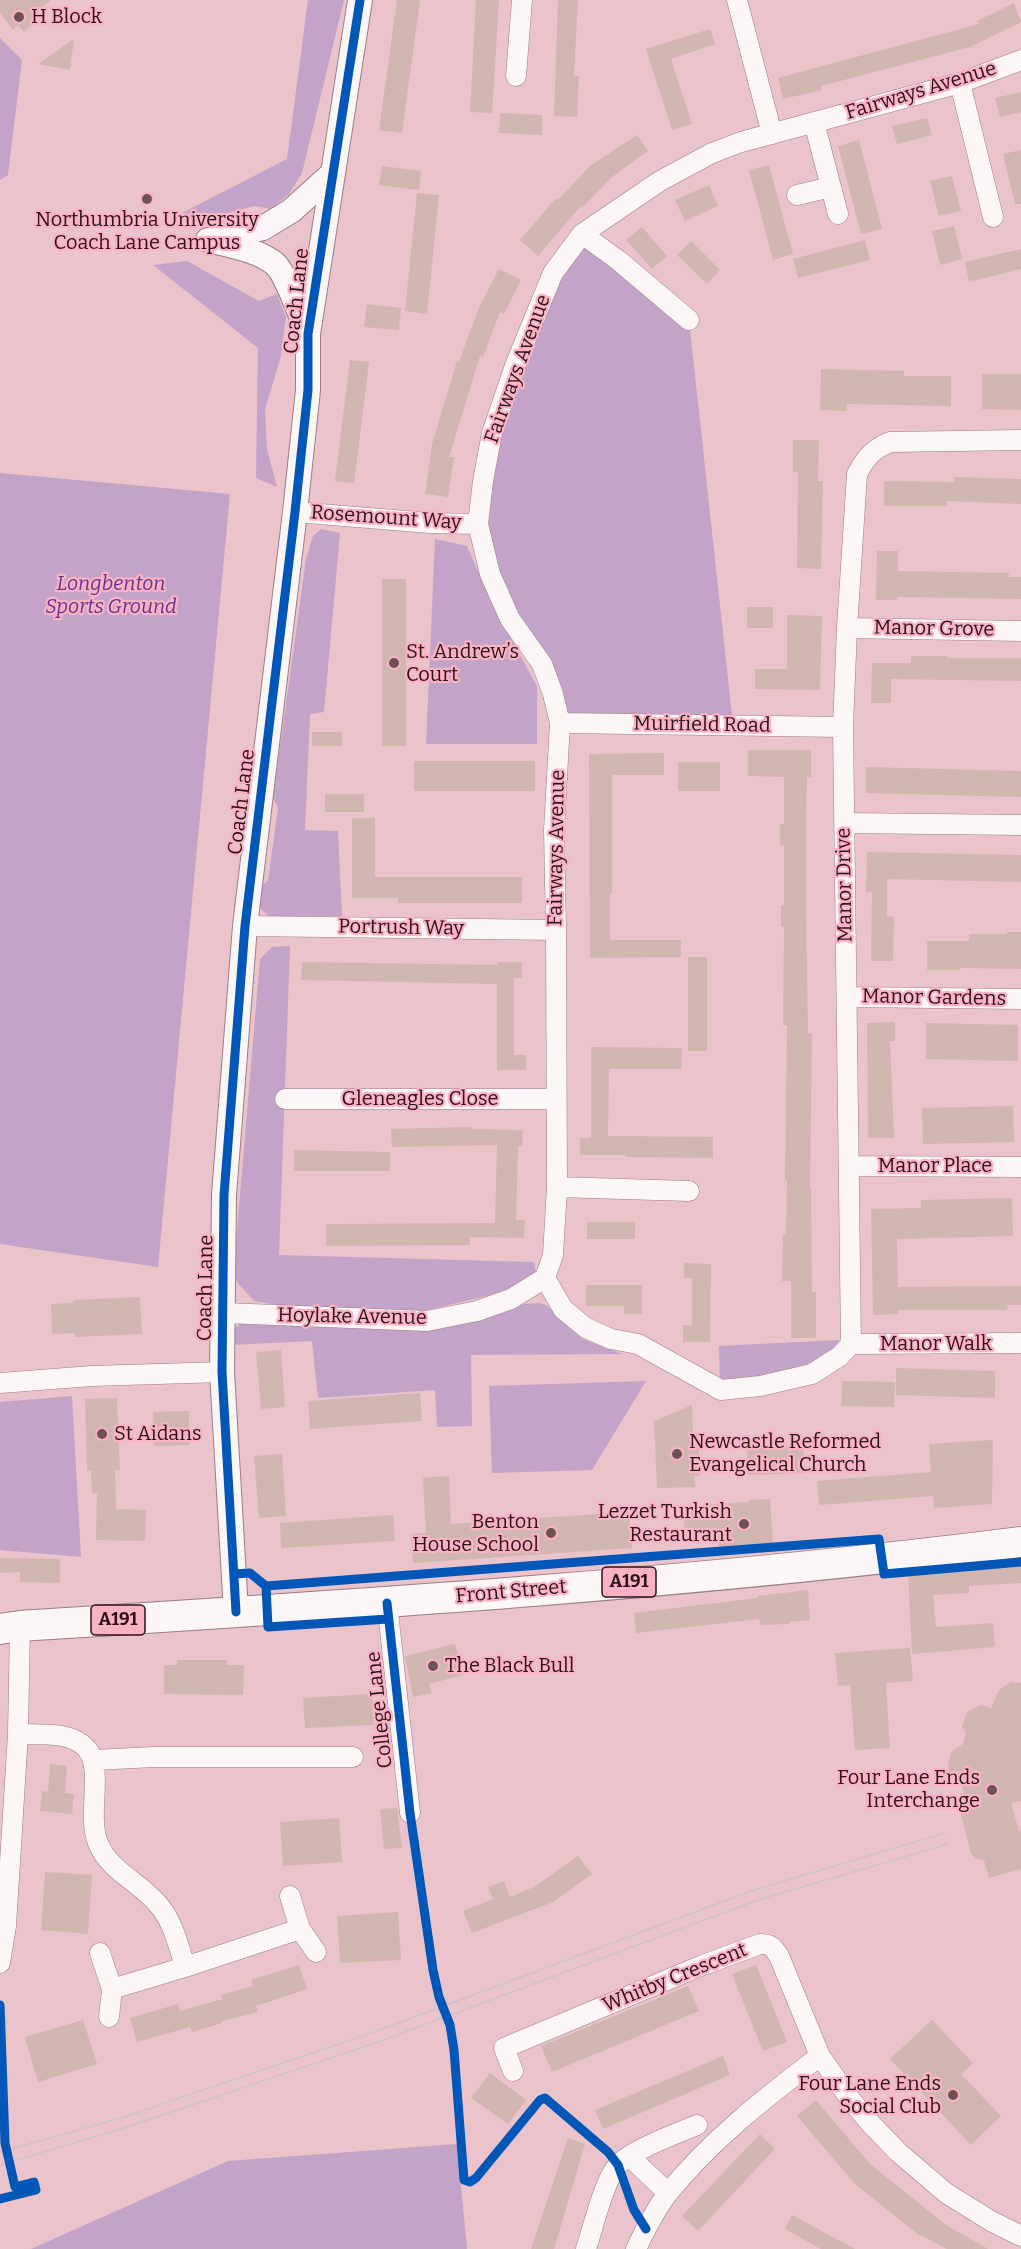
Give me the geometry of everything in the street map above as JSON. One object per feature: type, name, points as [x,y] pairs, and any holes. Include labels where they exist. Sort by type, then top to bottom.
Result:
[{"type":"main road","name":"Front Street","points":[[10,1627],[387,1603],[812,1566],[1021,1542]]},
{"type":"street","name":"Coach Lane","points":[[237,1612],[222,1372],[224,1195],[245,926],[308,390],[308,334],[360,0]]},
{"type":"street","points":[[516,76],[522,0]]},
{"type":"street","points":[[737,0],[772,134]]},
{"type":"street","name":"Fairways Avenue","points":[[545,1278],[554,1255],[557,1187],[554,830],[560,723],[542,664],[510,619],[490,574],[478,524],[492,433],[516,363],[554,273],[582,234],[660,181],[712,153],[741,142],[960,83],[1021,60]]},
{"type":"street","points":[[960,83],[993,217]]},
{"type":"street","points":[[814,122],[838,214]]},
{"type":"street","points":[[308,334],[298,307],[276,264],[248,250],[208,240],[263,228],[291,211],[332,174]]},
{"type":"street","points":[[797,195],[831,187]]},
{"type":"street","points":[[582,234],[618,260],[689,320]]},
{"type":"street","name":"Manor Drive","points":[[852,1344],[843,727],[846,628],[857,474],[866,456],[877,447],[891,442],[1021,440]]},
{"type":"street","name":"Rosemount Way","points":[[295,512],[430,523],[478,524]]},
{"type":"street","name":"Manor Grove","points":[[846,628],[1021,631]]},
{"type":"street","name":"Muirfield Road","points":[[560,723],[843,727]]},
{"type":"street","points":[[844,822],[1021,825]]},
{"type":"street","name":"Portrush Way","points":[[245,926],[556,930]]},
{"type":"street","name":"Manor Gardens","points":[[847,997],[1021,999]]},
{"type":"street","name":"Gleneagles Close","points":[[285,1099],[555,1099]]},
{"type":"street","name":"Manor Place","points":[[849,1166],[1021,1167]]},
{"type":"street","points":[[557,1187],[689,1191]]},
{"type":"street","points":[[545,1278],[563,1309],[586,1328],[611,1339],[638,1344],[721,1389],[760,1386],[812,1374],[840,1356],[852,1344]]},
{"type":"street","name":"Hoylake Avenue","points":[[224,1313],[427,1321],[477,1311],[511,1299],[545,1278]]},
{"type":"street","name":"Manor Walk","points":[[852,1344],[1021,1343]]},
{"type":"street","points":[[0,1383],[92,1376],[222,1372]]},
{"type":"street","name":"College Lane","points":[[387,1603],[410,1813]]},
{"type":"street","points":[[0,1963],[6,1926],[6,1826],[18,1734],[10,1627]]},
{"type":"street","points":[[18,1734],[68,1737],[84,1745],[94,1760],[92,1821],[98,1844],[116,1868],[162,1908],[176,1936],[185,1967]]},
{"type":"street","points":[[94,1760],[154,1757],[352,1757]]},
{"type":"street","points":[[290,1896],[300,1929],[316,1952]]},
{"type":"street","points":[[112,1989],[300,1929]]},
{"type":"street","name":"Whitby Crescent","points":[[513,2071],[504,2048],[703,1965],[760,1944],[768,1944],[779,1956],[820,2056],[871,2124],[924,2175],[967,2207],[1021,2236]]},
{"type":"street","points":[[100,1953],[112,1989],[109,2017]]},
{"type":"street","points":[[636,2249],[668,2193],[699,2160],[759,2102],[820,2056]]},
{"type":"street","points":[[586,2249],[610,2179],[618,2164],[659,2140],[697,2125]]},
{"type":"street","points":[[630,2157],[668,2193]]},
{"type":"green space","points":[[308,0],[344,0],[302,173],[289,194],[271,209],[255,206],[199,220],[182,213],[287,159]]},
{"type":"green space","points":[[0,38],[22,60],[8,175],[0,180]]},
{"type":"green space","points":[[582,234],[689,320],[733,725],[560,723],[490,574],[483,481],[516,363]]},
{"type":"green space","points":[[187,261],[259,301],[277,294],[286,317],[281,356],[265,409],[267,449],[277,487],[256,478],[258,348],[153,265]]},
{"type":"green space","name":"Longbenton Sports Ground","points":[[0,473],[230,494],[158,1267],[0,1244]]},
{"type":"green space","points":[[321,529],[340,533],[324,712],[310,714],[305,830],[338,831],[342,916],[305,916],[294,922],[274,921],[259,907],[260,887],[268,881],[278,808],[273,798],[306,559],[313,536]]},
{"type":"green space","points":[[435,539],[467,546],[493,606],[537,686],[537,744],[426,744]]},
{"type":"green space","points":[[290,946],[279,1255],[534,1262],[536,1275],[523,1283],[487,1296],[423,1311],[300,1309],[254,1301],[237,1282],[234,1266],[260,959],[272,947]]},
{"type":"green space","points":[[524,1304],[546,1305],[583,1339],[622,1354],[471,1355],[472,1426],[437,1427],[435,1390],[318,1398],[312,1341],[230,1345],[235,1328],[244,1320],[378,1328],[445,1328]]},
{"type":"green space","points":[[839,1340],[827,1358],[768,1375],[720,1384],[719,1346]]},
{"type":"green space","points":[[646,1381],[592,1470],[492,1473],[489,1386]]},
{"type":"green space","points":[[72,1396],[81,1557],[0,1550],[0,1402]]},
{"type":"green space","points":[[457,2144],[467,2249],[31,2249],[228,2161]]},
{"type":"building","name":"H Block","points":[[0,0],[51,0],[32,14],[37,21],[24,32],[18,25],[13,30],[0,13]]},
{"type":"building","points":[[397,0],[420,0],[402,133],[379,130]]},
{"type":"building","points":[[476,0],[499,0],[492,113],[470,112]]},
{"type":"building","points":[[558,0],[578,0],[574,76],[579,76],[577,117],[554,116]]},
{"type":"building","points":[[1014,3],[1021,22],[970,47],[821,86],[822,90],[783,99],[778,78],[979,24],[977,21]]},
{"type":"building","points":[[710,29],[715,44],[671,59],[692,124],[672,130],[646,49]]},
{"type":"building","points":[[74,39],[70,70],[38,64]]},
{"type":"building","points":[[1021,92],[1021,112],[1000,117],[995,98]]},
{"type":"building","points":[[500,113],[542,115],[542,135],[499,133]]},
{"type":"building","points":[[927,118],[932,135],[897,144],[892,126]]},
{"type":"building","points":[[637,135],[648,151],[612,177],[582,208],[580,207],[538,256],[520,240],[556,198],[558,200],[590,166]]},
{"type":"building","points":[[859,140],[882,229],[861,234],[838,146]]},
{"type":"building","points":[[1021,150],[1021,204],[1015,204],[1003,154]]},
{"type":"building","points":[[769,165],[793,254],[773,260],[749,170]]},
{"type":"building","points":[[382,166],[421,171],[419,190],[379,185]]},
{"type":"building","points":[[952,176],[961,211],[939,216],[930,181]]},
{"type":"building","points":[[709,185],[718,206],[685,221],[675,200]]},
{"type":"building","points":[[417,193],[439,195],[427,314],[405,311]]},
{"type":"building","points":[[954,226],[962,259],[940,265],[932,231]]},
{"type":"building","points":[[642,227],[667,256],[652,269],[626,240]]},
{"type":"building","points":[[865,240],[870,260],[798,278],[793,259]]},
{"type":"building","points":[[691,241],[720,270],[707,284],[677,255]]},
{"type":"building","points":[[1021,249],[1021,269],[969,282],[965,262]]},
{"type":"building","points":[[499,269],[521,280],[504,314],[500,312],[483,357],[480,356],[449,457],[454,457],[448,497],[425,494],[432,444],[457,361],[459,362],[478,310]]},
{"type":"building","points":[[367,304],[401,308],[399,330],[364,327]]},
{"type":"building","points":[[350,360],[369,362],[354,483],[335,481]]},
{"type":"building","points":[[821,369],[904,371],[904,376],[951,376],[951,406],[847,404],[847,411],[820,410]]},
{"type":"building","points":[[982,374],[1021,374],[1021,410],[982,409]]},
{"type":"building","points":[[793,440],[819,440],[818,481],[823,481],[821,569],[797,568],[798,472],[793,472]]},
{"type":"building","points":[[954,477],[1021,479],[1021,504],[947,501],[947,506],[884,506],[884,481],[954,482]]},
{"type":"building","points":[[877,551],[898,551],[898,571],[1009,573],[1008,577],[1021,577],[1021,599],[898,597],[897,600],[876,600]]},
{"type":"building","name":"St. Andrew’s Court","points":[[382,579],[406,579],[406,746],[382,746]]},
{"type":"building","points":[[747,607],[773,607],[773,628],[747,628]]},
{"type":"building","points":[[787,615],[822,616],[820,690],[755,689],[755,669],[787,669]]},
{"type":"building","points":[[911,656],[1021,658],[1021,681],[891,679],[891,703],[871,703],[872,663],[911,663]]},
{"type":"building","points":[[312,732],[342,732],[342,746],[312,746]]},
{"type":"building","points":[[748,750],[811,750],[811,777],[807,777],[806,905],[808,1033],[812,1033],[810,1189],[812,1292],[816,1292],[816,1338],[791,1338],[791,1281],[782,1281],[787,1180],[785,1180],[787,1025],[783,1025],[784,927],[781,927],[781,905],[784,905],[784,845],[780,845],[780,824],[784,824],[784,777],[748,776]]},
{"type":"building","points":[[664,753],[664,775],[612,775],[610,940],[681,940],[681,957],[590,958],[589,754]]},
{"type":"building","points":[[414,761],[535,761],[535,791],[414,791]]},
{"type":"building","points":[[678,762],[720,762],[720,791],[678,791]]},
{"type":"building","points":[[866,767],[1021,771],[1021,797],[866,793]]},
{"type":"building","points":[[325,794],[364,794],[364,812],[325,812]]},
{"type":"building","points":[[352,818],[375,818],[375,877],[522,877],[522,903],[398,903],[398,898],[352,898]]},
{"type":"building","points":[[867,852],[1021,855],[1021,882],[887,879],[887,916],[894,917],[893,961],[871,961],[872,892],[866,892]]},
{"type":"building","points":[[1007,932],[1021,932],[1021,969],[927,970],[927,941],[969,941],[969,934],[1007,934]]},
{"type":"building","points":[[688,957],[707,957],[707,1051],[688,1051]]},
{"type":"building","points":[[302,962],[497,965],[497,962],[522,962],[522,978],[514,978],[514,1055],[526,1055],[526,1070],[497,1070],[497,984],[301,980]]},
{"type":"building","points":[[895,1022],[895,1041],[890,1041],[894,1138],[868,1138],[867,1023]]},
{"type":"building","points":[[926,1023],[1018,1025],[1018,1061],[926,1059]]},
{"type":"building","points":[[591,1047],[682,1048],[681,1069],[609,1069],[608,1136],[713,1137],[713,1158],[580,1155],[580,1138],[591,1138]]},
{"type":"building","points":[[1013,1106],[1014,1142],[923,1144],[922,1108]]},
{"type":"building","points":[[471,1127],[471,1129],[523,1130],[522,1146],[518,1146],[516,1220],[525,1220],[524,1238],[470,1237],[470,1245],[326,1246],[326,1224],[495,1223],[497,1145],[392,1147],[391,1129]]},
{"type":"building","points":[[294,1150],[390,1152],[390,1171],[294,1171]]},
{"type":"building","points":[[1012,1198],[1013,1236],[897,1239],[898,1287],[1021,1286],[1021,1305],[1007,1305],[1008,1310],[898,1310],[898,1314],[873,1315],[871,1209],[921,1208],[921,1200]]},
{"type":"building","points":[[587,1222],[635,1222],[635,1239],[587,1239]]},
{"type":"building","points":[[684,1263],[711,1264],[710,1342],[683,1342],[683,1325],[692,1325],[692,1278],[684,1278]]},
{"type":"building","points":[[586,1285],[642,1285],[642,1314],[624,1314],[624,1306],[586,1306]]},
{"type":"building","points":[[140,1297],[142,1334],[75,1337],[75,1333],[52,1334],[51,1304],[73,1303],[73,1300]]},
{"type":"building","points":[[281,1350],[285,1407],[261,1409],[256,1352]]},
{"type":"building","points":[[896,1368],[995,1371],[995,1398],[896,1395]]},
{"type":"building","points":[[842,1381],[895,1382],[894,1407],[841,1406]]},
{"type":"building","points":[[420,1393],[422,1421],[310,1429],[308,1401]]},
{"type":"building","name":"St Aidans","points":[[117,1398],[120,1470],[115,1470],[116,1509],[146,1510],[145,1541],[96,1540],[97,1493],[92,1493],[91,1471],[87,1471],[85,1399]]},
{"type":"building","name":"Newcastle Reformed Evangelical Church","points":[[692,1405],[693,1433],[698,1432],[700,1476],[694,1476],[695,1487],[657,1488],[654,1421]]},
{"type":"building","points":[[189,1411],[189,1445],[154,1446],[153,1412]]},
{"type":"building","points":[[993,1440],[992,1504],[934,1508],[933,1496],[819,1505],[817,1481],[931,1472],[929,1444]]},
{"type":"building","points":[[803,1446],[805,1473],[748,1475],[747,1448]]},
{"type":"building","points":[[282,1454],[286,1516],[259,1518],[254,1456]]},
{"type":"building","points":[[449,1476],[451,1524],[629,1512],[632,1548],[413,1563],[411,1534],[426,1533],[423,1478]]},
{"type":"building","name":"Lezzet Turkish Restaurant","points":[[770,1499],[773,1543],[719,1547],[718,1533],[685,1536],[683,1506]]},
{"type":"building","points":[[393,1515],[395,1541],[281,1548],[280,1523]]},
{"type":"building","points":[[0,1558],[60,1559],[60,1583],[20,1582],[20,1572],[0,1573]]},
{"type":"building","points":[[1021,1566],[1021,1583],[969,1586],[969,1593],[933,1595],[936,1627],[993,1623],[995,1647],[912,1654],[908,1573]]},
{"type":"building","points":[[808,1590],[810,1620],[789,1622],[789,1624],[760,1625],[759,1619],[636,1633],[634,1613]]},
{"type":"building","name":"The Black Bull","points":[[455,1644],[463,1675],[429,1684],[432,1693],[413,1697],[405,1656]]},
{"type":"building","points":[[910,1648],[913,1681],[886,1683],[890,1748],[855,1750],[850,1685],[838,1686],[835,1653]]},
{"type":"building","points":[[177,1660],[227,1660],[227,1665],[244,1665],[243,1695],[164,1694],[164,1665],[177,1665]]},
{"type":"building","name":"Four Lane Ends Interchange","points":[[1011,1682],[1021,1683],[1021,1801],[1011,1803],[1019,1831],[1021,1830],[1021,1869],[989,1878],[984,1860],[977,1859],[971,1854],[960,1811],[964,1795],[961,1783],[948,1768],[951,1752],[963,1744],[966,1733],[962,1726],[968,1711],[981,1705],[991,1708],[999,1690]]},
{"type":"building","points":[[372,1694],[374,1725],[305,1728],[303,1698]]},
{"type":"building","points":[[50,1764],[67,1766],[65,1793],[74,1794],[72,1814],[40,1811],[42,1791],[48,1792]]},
{"type":"building","points":[[397,1808],[402,1848],[384,1849],[380,1809]]},
{"type":"building","points":[[339,1818],[342,1862],[283,1866],[280,1822]]},
{"type":"building","points":[[578,1856],[592,1874],[553,1902],[472,1933],[463,1911],[493,1899],[488,1887],[504,1881],[510,1897],[534,1887]]},
{"type":"building","points":[[45,1872],[92,1875],[88,1934],[41,1930]]},
{"type":"building","points":[[398,1912],[401,1960],[340,1963],[337,1916]]},
{"type":"building","points":[[299,1965],[307,1989],[256,2006],[258,2012],[222,2021],[222,2023],[192,2032],[190,2027],[137,2042],[130,2018],[178,2004],[180,2011],[223,1999],[221,1995],[253,1986],[251,1980]]},
{"type":"building","points":[[756,1965],[787,2042],[763,2051],[732,1974]]},
{"type":"building","points":[[688,1986],[699,2011],[552,2072],[541,2046]]},
{"type":"building","points":[[83,2020],[97,2064],[38,2082],[25,2037]]},
{"type":"building","name":"Four Lane Ends Social Club","points":[[932,2020],[973,2063],[961,2074],[1001,2116],[971,2145],[890,2059]]},
{"type":"building","points":[[723,2056],[730,2075],[603,2129],[595,2110]]},
{"type":"building","points":[[490,2073],[526,2100],[508,2124],[471,2098]]},
{"type":"building","points":[[816,2100],[870,2164],[946,2225],[988,2249],[947,2249],[920,2236],[855,2184],[797,2116]]},
{"type":"building","points":[[760,2134],[775,2149],[698,2231],[682,2216]]},
{"type":"building","points":[[568,2138],[585,2144],[554,2249],[531,2249]]},
{"type":"building","points":[[792,2215],[855,2249],[821,2249],[785,2229]]},
{"type":"tram line","points":[[0,2152],[121,2118],[374,2032],[754,1890],[945,1833]]},
{"type":"tram line","points":[[0,2165],[124,2128],[378,2042],[758,1900],[948,1844]]},
{"type":"cycle path","points":[[236,1612],[222,1372],[224,1195],[245,926],[308,390],[308,334],[360,0]]},
{"type":"cycle path","points":[[234,1574],[250,1573],[266,1586],[879,1539],[884,1574],[1021,1562]]},
{"type":"cycle path","points":[[266,1586],[268,1627],[388,1619]]},
{"type":"cycle path","points":[[387,1603],[410,1813],[433,1970],[439,1997],[450,2025],[454,2050],[464,2180],[470,2182],[476,2178],[540,2100],[545,2098],[608,2152],[618,2165],[634,2210],[646,2229]]},
{"type":"cycle path","points":[[0,2005],[5,2143],[15,2187],[34,2182],[36,2190],[0,2199]]},
{"type":"place","name":"H Block","points":[[19,17]]},
{"type":"place","name":"Northumbria University Coach Lane Campus","points":[[147,199]]},
{"type":"place","name":"St. Andrew’s Court","points":[[394,663]]},
{"type":"place","name":"St Aidans","points":[[102,1434]]},
{"type":"place","name":"Newcastle Reformed Evangelical Church","points":[[677,1454]]},
{"type":"place","name":"Lezzet Turkish Restaurant","points":[[744,1524]]},
{"type":"place","name":"Benton House School","points":[[551,1533]]},
{"type":"place","name":"The Black Bull","points":[[433,1666]]},
{"type":"place","name":"Four Lane Ends Interchange","points":[[992,1790]]},
{"type":"place","name":"Four Lane Ends Social Club","points":[[953,2095]]}]
